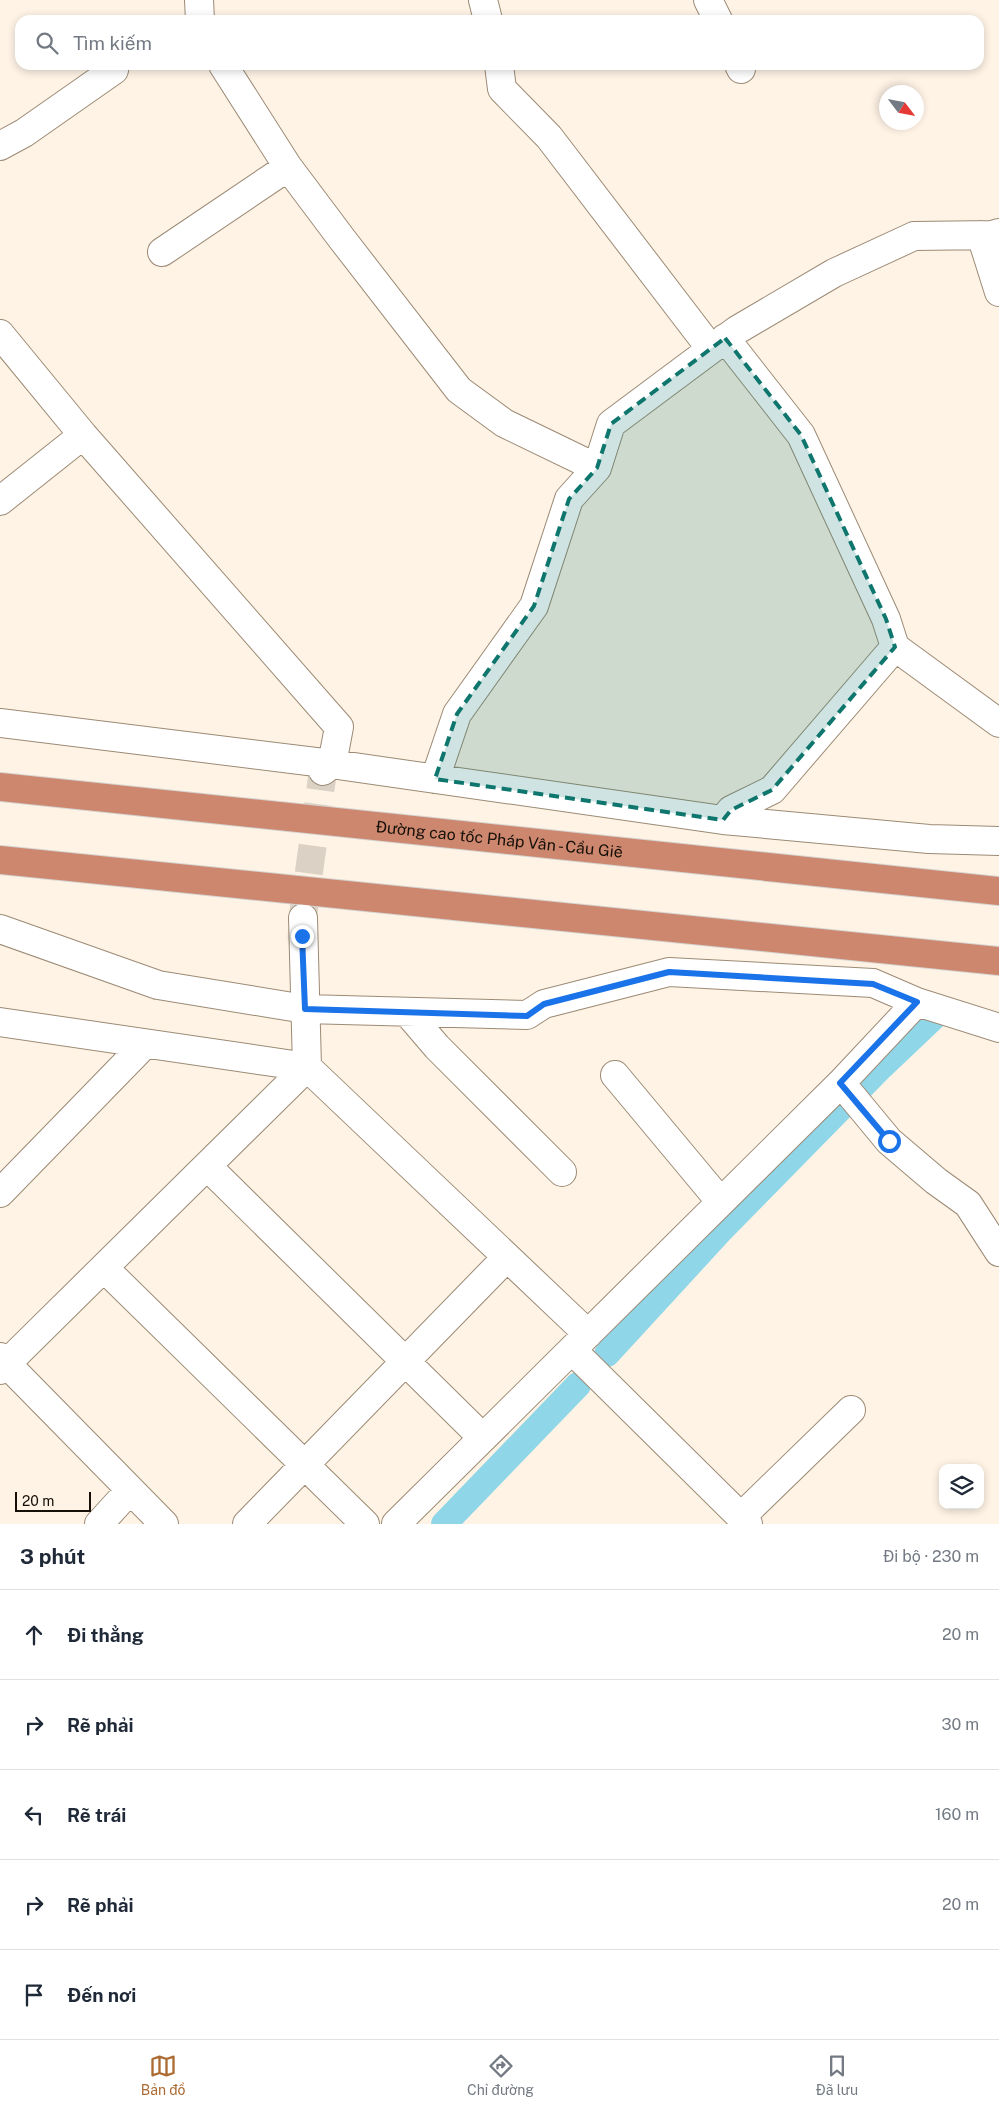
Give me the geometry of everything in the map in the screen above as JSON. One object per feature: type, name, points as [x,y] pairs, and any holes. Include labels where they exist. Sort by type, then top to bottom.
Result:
[{"type":"highway","name":"Đường cao tốc Pháp Vân - Cầu Giẽ","points":[[0,787],[999,891]]},
{"type":"highway","points":[[0,860],[999,961]]},
{"type":"street","points":[[199,0],[200,15]]},
{"type":"street","points":[[483,0],[487,15]]},
{"type":"street","points":[[708,0],[716,15]]},
{"type":"street","points":[[0,146],[24,133],[114,70]]},
{"type":"street","points":[[226,70],[288,167],[459,390],[504,423],[598,468]]},
{"type":"street","points":[[500,70],[502,89],[549,137],[718,344],[801,435],[886,619],[895,647],[999,723]]},
{"type":"street","points":[[162,252],[288,167]]},
{"type":"street","points":[[435,779],[457,714],[534,606],[569,499],[598,468],[611,424],[737,330],[834,273],[914,236],[990,234],[999,292]]},
{"type":"street","points":[[0,334],[84,435],[339,727],[328,767]]},
{"type":"street","points":[[0,501],[84,435]]},
{"type":"street","points":[[723,820],[731,810],[772,790],[895,647]]},
{"type":"street","points":[[0,723],[328,767],[435,779],[723,820],[929,839],[999,841]]},
{"type":"street","points":[[164,1524],[2,1364],[104,1268],[307,1067],[303,918]]},
{"type":"street","points":[[0,929],[158,985],[305,1002],[407,1012],[527,1016],[544,1004],[669,972],[873,984],[917,1002],[999,1028]]},
{"type":"street","points":[[396,1524],[720,1201],[841,1084],[917,1002]]},
{"type":"street","points":[[407,1012],[437,1047],[562,1172]]},
{"type":"street","points":[[0,1022],[307,1067],[507,1257],[580,1342],[745,1520],[851,1410]]},
{"type":"street","points":[[0,1193],[145,1044]]},
{"type":"street","points":[[615,1074],[720,1201]]},
{"type":"street","points":[[841,1084],[887,1139],[936,1181],[968,1204],[999,1252]]},
{"type":"street","points":[[208,1166],[483,1438]]},
{"type":"street","points":[[247,1524],[507,1257]]},
{"type":"street","points":[[104,1268],[365,1524]]},
{"type":"street","points":[[98,1524],[130,1490]]},
{"type":"highlighted area","points":[[725,338],[801,435],[886,619],[895,647],[772,790],[731,810],[723,820],[435,779],[457,714],[534,606],[569,499],[597,468],[611,424]]},
{"type":"waterway","points":[[607,1354],[720,1231],[881,1067],[939,1012]]},
{"type":"waterway","points":[[444,1524],[578,1385]]},
{"type":"tunnel","points":[[303,915],[323,771]]},
{"type":"route","points":[[302,936],[305,1009],[527,1016],[544,1004],[669,972],[873,984],[917,1002],[840,1083],[889,1141]]}]
